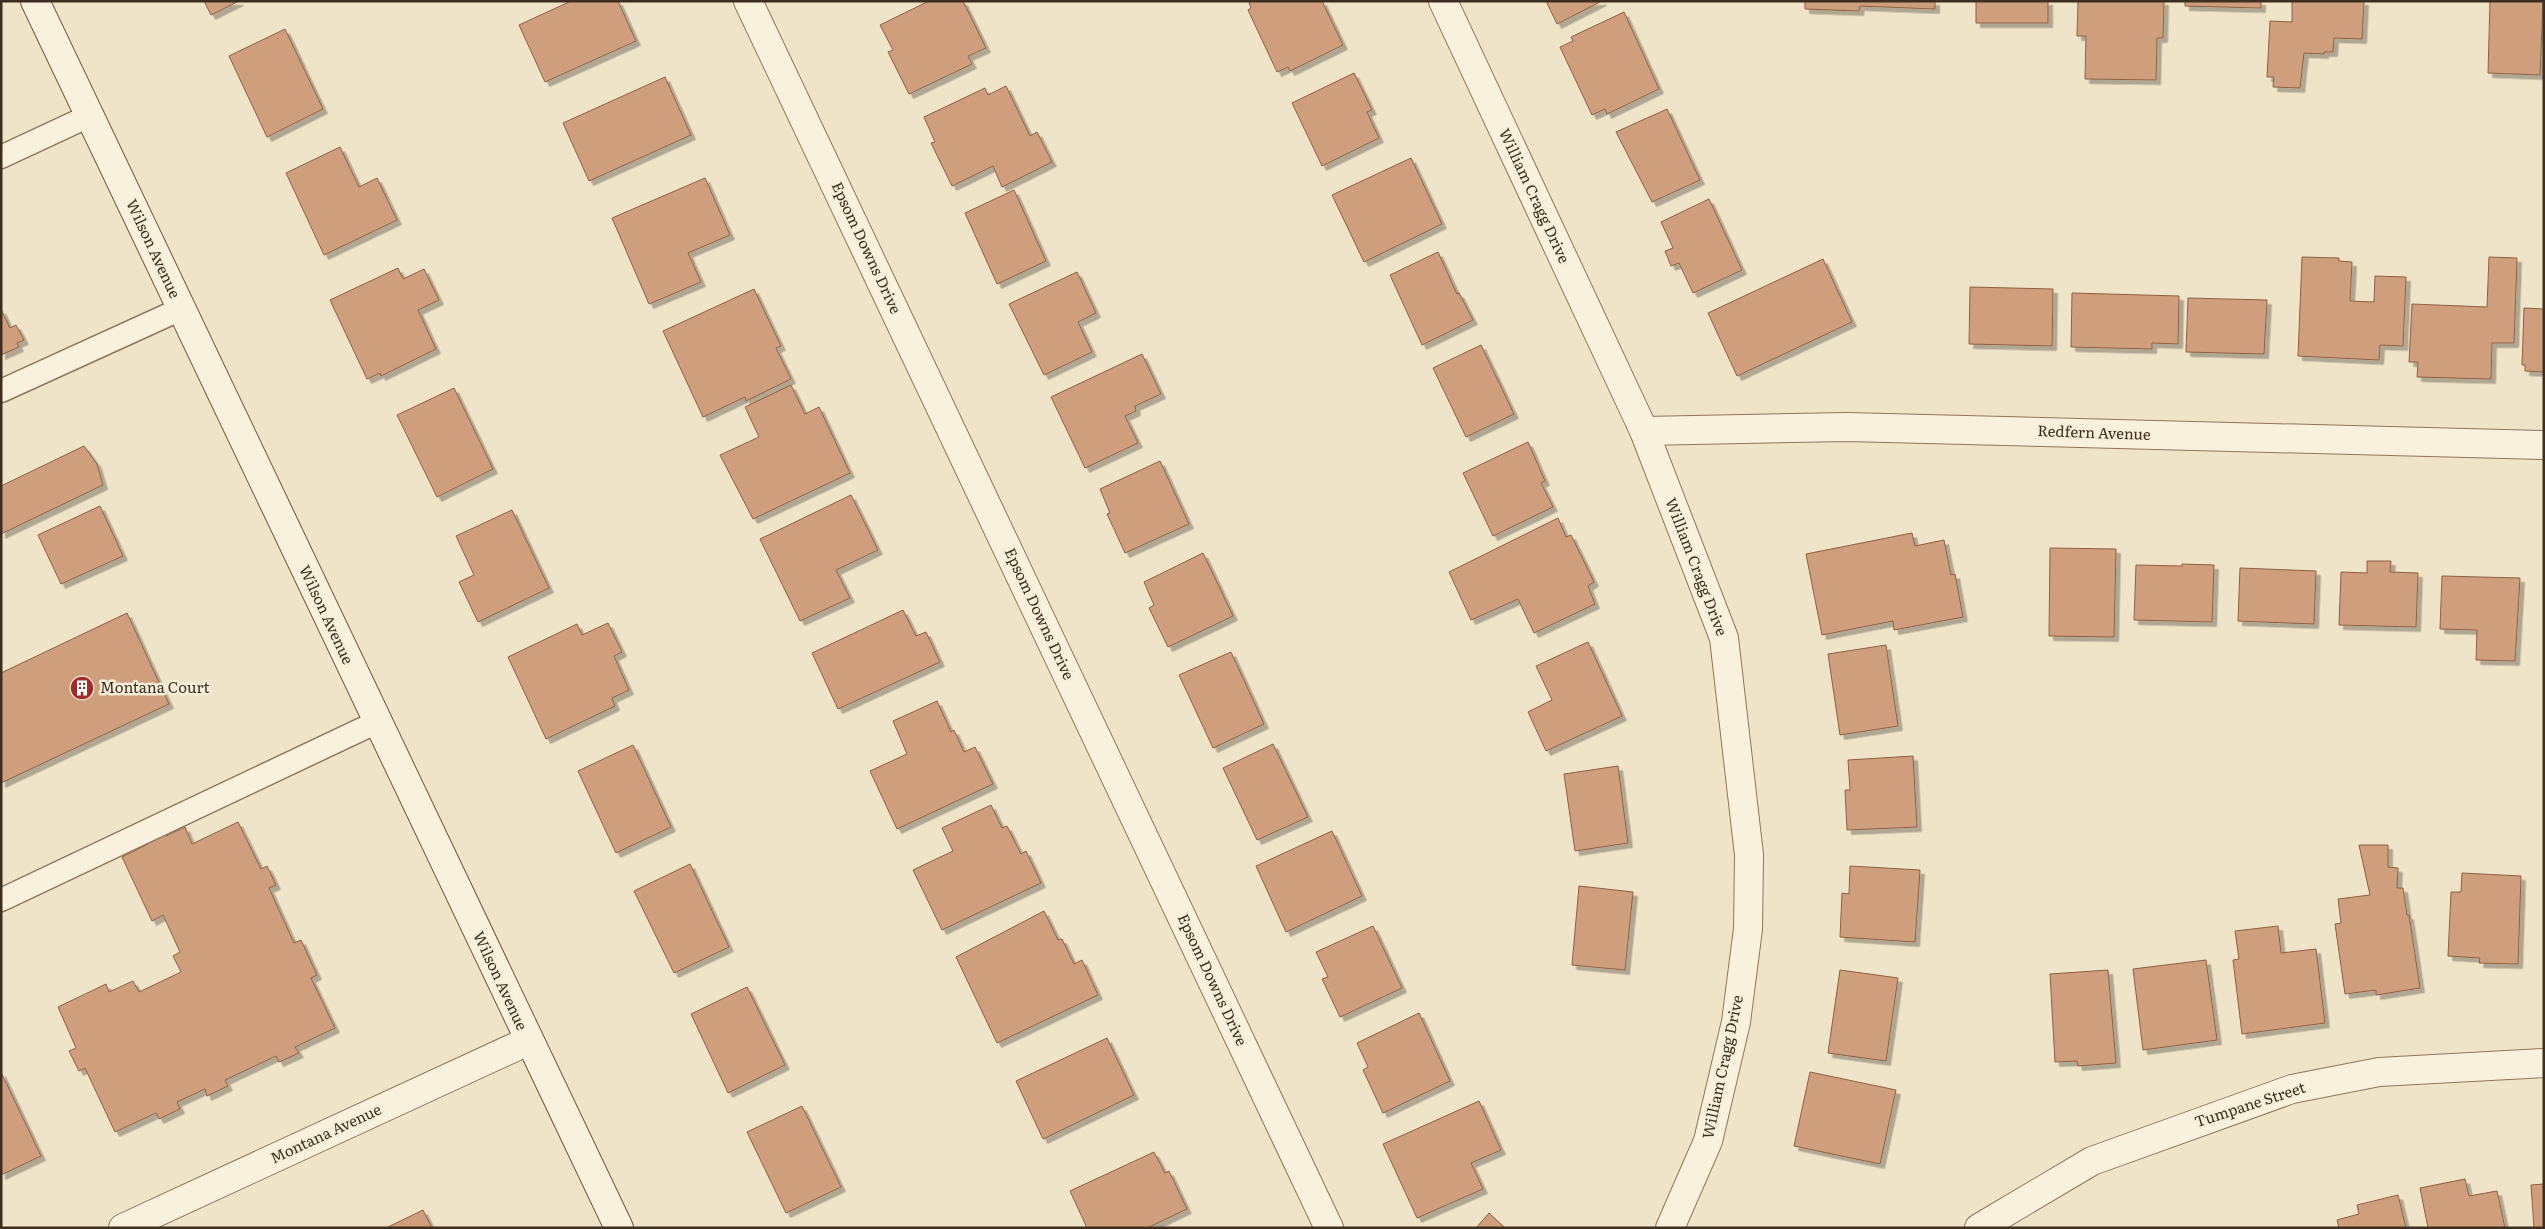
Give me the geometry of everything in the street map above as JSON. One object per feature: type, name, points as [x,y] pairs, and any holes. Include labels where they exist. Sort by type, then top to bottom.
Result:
[{"type":"street","name":"Wilson Avenue","points":[[35,1],[528,1041],[619,1228]]},
{"type":"street","name":"Epsom Downs Drive","points":[[748,1],[1329,1228]]},
{"type":"street","name":"William Cragg Drive","points":[[1443,1],[1644,431],[1724,638],[1749,854],[1748,930],[1736,1022],[1708,1141],[1670,1228]]},
{"type":"street","name":"Redfern Avenue","points":[[1644,431],[1847,427],[2544,445]]},
{"type":"street","name":"Montana Avenue","points":[[123,1228],[528,1041]]},
{"type":"street","name":"Tumpane Street","points":[[1979,1228],[2092,1161],[2292,1089],[2379,1072],[2544,1063]]},
{"type":"lane","points":[[1,157],[89,116]]},
{"type":"lane","points":[[1,391],[181,309]]},
{"type":"lane","points":[[1,900],[377,722]]},
{"type":"building","points":[[204,1],[239,1],[211,15]]},
{"type":"building","points":[[571,1],[618,1],[636,41],[545,82],[519,25]]},
{"type":"building","points":[[929,1],[963,1],[986,48],[968,56],[972,64],[909,94],[888,52],[893,50],[880,25]]},
{"type":"building","points":[[1252,1],[1322,1],[1343,45],[1290,71],[1288,67],[1277,72],[1248,10],[1251,8],[1249,3]]},
{"type":"building","points":[[1546,1],[1602,1],[1557,24]]},
{"type":"building","points":[[1805,1],[1935,1],[1935,9],[1860,6],[1859,11],[1805,9]]},
{"type":"building","points":[[1976,1],[2048,1],[2048,23],[1976,23]]},
{"type":"building","points":[[2078,1],[2164,1],[2163,38],[2157,38],[2156,80],[2085,79],[2086,36],[2077,36]]},
{"type":"building","points":[[2185,1],[2261,1],[2261,8],[2185,6]]},
{"type":"building","points":[[2292,1],[2364,1],[2362,39],[2334,38],[2333,52],[2324,52],[2324,54],[2304,53],[2300,88],[2273,87],[2274,77],[2267,77],[2270,21],[2292,22]]},
{"type":"building","points":[[2490,1],[2543,1],[2540,75],[2488,73]]},
{"type":"building","points":[[1624,12],[1659,89],[1607,114],[1605,109],[1592,115],[1560,47],[1573,41],[1571,37]]},
{"type":"building","points":[[285,29],[323,109],[267,137],[229,56]]},
{"type":"building","points":[[1354,73],[1372,110],[1367,112],[1379,138],[1322,166],[1292,103]]},
{"type":"building","points":[[665,77],[691,135],[589,181],[563,123]]},
{"type":"building","points":[[1006,86],[1030,136],[1037,132],[1052,162],[1002,187],[993,166],[952,186],[931,143],[935,142],[924,117],[985,88],[988,95]]},
{"type":"building","points":[[1667,109],[1700,180],[1652,202],[1616,132]]},
{"type":"building","points":[[340,147],[359,187],[377,178],[397,220],[324,255],[286,173]]},
{"type":"building","points":[[1411,158],[1442,224],[1364,262],[1332,195]]},
{"type":"building","points":[[705,178],[730,235],[688,253],[701,282],[649,304],[612,218]]},
{"type":"building","points":[[1014,190],[1046,261],[997,284],[965,213]]},
{"type":"building","points":[[1709,199],[1742,270],[1693,293],[1679,263],[1671,266],[1665,251],[1673,248],[1661,222]]},
{"type":"building","points":[[1438,252],[1457,294],[1459,293],[1473,320],[1422,345],[1390,275]]},
{"type":"building","points":[[2302,257],[2339,258],[2339,261],[2352,262],[2350,301],[2374,302],[2375,276],[2406,277],[2403,346],[2380,345],[2379,360],[2298,356]]},
{"type":"building","points":[[2489,257],[2517,258],[2514,343],[2492,343],[2491,379],[2417,377],[2418,362],[2409,362],[2412,304],[2487,307]]},
{"type":"building","points":[[1823,259],[1852,322],[1737,376],[1708,313]]},
{"type":"building","points":[[398,268],[403,279],[424,269],[439,300],[418,310],[436,349],[381,376],[380,373],[367,379],[330,300]]},
{"type":"building","points":[[1077,272],[1096,313],[1078,322],[1092,352],[1044,375],[1009,304]]},
{"type":"building","points":[[1970,287],[2053,289],[2052,346],[1969,344]]},
{"type":"building","points":[[754,289],[781,346],[776,348],[791,379],[746,401],[745,397],[703,417],[663,331]]},
{"type":"building","points":[[2072,293],[2179,296],[2178,344],[2152,343],[2152,349],[2071,347]]},
{"type":"building","points":[[2188,298],[2267,300],[2264,354],[2186,352]]},
{"type":"building","points":[[2524,308],[2544,309],[2544,372],[2525,371],[2525,365],[2522,365]]},
{"type":"building","points":[[1,309],[10,328],[16,325],[24,340],[17,343],[19,347],[1,355]]},
{"type":"building","points":[[1481,345],[1514,414],[1466,437],[1433,368]]},
{"type":"building","points":[[1142,354],[1161,394],[1135,406],[1136,411],[1125,416],[1138,443],[1085,468],[1051,397]]},
{"type":"building","points":[[791,385],[805,414],[819,407],[850,473],[753,519],[720,455],[759,437],[745,407]]},
{"type":"building","points":[[454,388],[493,469],[437,497],[397,415]]},
{"type":"building","points":[[1528,442],[1545,481],[1541,483],[1553,507],[1493,536],[1463,473]]},
{"type":"building","points":[[84,446],[97,464],[103,485],[1,534],[1,486]]},
{"type":"building","points":[[1160,461],[1189,524],[1125,553],[1107,514],[1110,513],[1100,489]]},
{"type":"building","points":[[851,495],[878,550],[836,570],[850,598],[800,621],[760,539]]},
{"type":"building","points":[[100,506],[123,556],[61,584],[38,535]]},
{"type":"building","points":[[512,510],[549,588],[478,622],[459,582],[474,575],[456,536]]},
{"type":"building","points":[[1558,518],[1566,537],[1571,535],[1594,582],[1588,586],[1595,604],[1534,633],[1518,599],[1471,620],[1449,572]]},
{"type":"building","points":[[1912,533],[1915,546],[1944,540],[1951,575],[1955,574],[1963,617],[1894,630],[1893,621],[1822,635],[1806,554]]},
{"type":"building","points":[[2050,548],[2116,549],[2114,637],[2049,636]]},
{"type":"building","points":[[1203,553],[1233,616],[1168,647],[1149,608],[1154,605],[1144,582]]},
{"type":"building","points":[[2367,561],[2391,561],[2390,572],[2418,573],[2416,627],[2339,625],[2341,572],[2367,573]]},
{"type":"building","points":[[2182,564],[2214,565],[2212,622],[2134,620],[2136,565],[2182,566]]},
{"type":"building","points":[[2240,568],[2316,571],[2314,624],[2238,621]]},
{"type":"building","points":[[2442,576],[2520,578],[2515,661],[2476,660],[2477,630],[2440,629]]},
{"type":"building","points":[[903,610],[916,636],[926,632],[940,662],[838,709],[812,653]]},
{"type":"building","name":"Montana Court","points":[[127,613],[169,704],[1,783],[1,673]]},
{"type":"building","points":[[608,623],[622,652],[614,656],[629,690],[612,698],[615,706],[546,739],[508,657],[577,624],[582,635]]},
{"type":"building","points":[[1588,642],[1622,716],[1546,751],[1528,712],[1552,700],[1536,666]]},
{"type":"building","points":[[1886,645],[1898,726],[1840,735],[1828,654]]},
{"type":"building","points":[[1231,652],[1264,724],[1213,748],[1179,675]]},
{"type":"building","points":[[937,701],[951,732],[954,730],[964,752],[975,747],[993,784],[897,829],[870,771],[907,754],[893,721]]},
{"type":"building","points":[[1273,744],[1308,817],[1257,840],[1223,768]]},
{"type":"building","points":[[633,745],[671,827],[616,853],[578,771]]},
{"type":"building","points":[[1913,756],[1917,827],[1847,830],[1845,790],[1850,790],[1848,760]]},
{"type":"building","points":[[1618,766],[1628,843],[1575,851],[1564,774]]},
{"type":"building","points":[[991,805],[1002,828],[1007,826],[1021,854],[1026,851],[1041,883],[942,930],[913,870],[953,851],[942,828]]},
{"type":"building","points":[[238,822],[261,869],[267,866],[276,885],[269,888],[294,943],[301,940],[317,975],[311,978],[335,1028],[295,1047],[299,1053],[279,1062],[276,1056],[225,1080],[228,1086],[207,1096],[205,1089],[177,1102],[180,1109],[159,1119],[156,1113],[115,1132],[85,1068],[79,1071],[69,1051],[76,1048],[58,1007],[106,984],[109,992],[133,981],[139,992],[181,972],[173,956],[180,952],[163,915],[152,921],[122,857],[148,844],[145,837],[164,829],[166,836],[185,827],[192,844]]},
{"type":"building","points":[[1332,831],[1362,896],[1286,932],[1256,866]]},
{"type":"building","points":[[2359,845],[2388,845],[2388,867],[2398,868],[2397,888],[2403,888],[2420,988],[2376,995],[2376,990],[2345,994],[2335,924],[2341,923],[2338,899],[2370,895]]},
{"type":"building","points":[[690,864],[729,947],[674,973],[634,891]]},
{"type":"building","points":[[1850,866],[1920,870],[1915,942],[1840,937],[1842,893],[1849,894]]},
{"type":"building","points":[[2462,873],[2521,876],[2518,964],[2479,963],[2480,958],[2448,956],[2451,892],[2461,892]]},
{"type":"building","points":[[1579,886],[1633,892],[1625,970],[1572,965]]},
{"type":"building","points":[[1044,911],[1058,940],[1062,939],[1074,964],[1082,960],[1098,995],[997,1043],[956,957]]},
{"type":"building","points":[[1373,926],[1402,988],[1340,1017],[1322,979],[1328,977],[1316,952]]},
{"type":"building","points":[[2278,926],[2281,953],[2316,949],[2325,1023],[2242,1034],[2233,960],[2239,959],[2235,931]]},
{"type":"building","points":[[2206,960],[2217,1040],[2143,1050],[2133,969]]},
{"type":"building","points":[[1840,970],[1898,978],[1886,1061],[1828,1053]]},
{"type":"building","points":[[2108,970],[2116,1063],[2078,1066],[2077,1061],[2055,1062],[2050,974]]},
{"type":"building","points":[[747,987],[785,1065],[728,1093],[691,1014]]},
{"type":"building","points":[[1419,1013],[1450,1081],[1383,1113],[1363,1070],[1368,1067],[1357,1043]]},
{"type":"building","points":[[1107,1038],[1134,1095],[1043,1139],[1016,1081]]},
{"type":"building","points":[[1,1072],[41,1156],[1,1175]]},
{"type":"building","points":[[1810,1072],[1896,1090],[1880,1164],[1794,1146]]},
{"type":"building","points":[[1479,1101],[1501,1150],[1471,1163],[1483,1189],[1417,1218],[1383,1144]]},
{"type":"building","points":[[802,1106],[841,1187],[786,1213],[747,1132]]},
{"type":"building","points":[[1154,1152],[1165,1173],[1169,1171],[1187,1209],[1147,1228],[1087,1228],[1070,1191]]},
{"type":"building","points":[[2465,1179],[2469,1196],[2497,1191],[2505,1228],[2428,1228],[2420,1188]]},
{"type":"building","points":[[2544,1184],[2544,1228],[2534,1228],[2531,1185]]},
{"type":"building","points":[[2398,1195],[2406,1228],[2339,1228],[2337,1220],[2359,1214],[2357,1205]]},
{"type":"building","points":[[423,1210],[432,1228],[386,1228]]},
{"type":"building","points":[[1489,1213],[1505,1228],[1476,1228]]},
{"type":"place","name":"Montana Court","points":[[82,688]]}]
